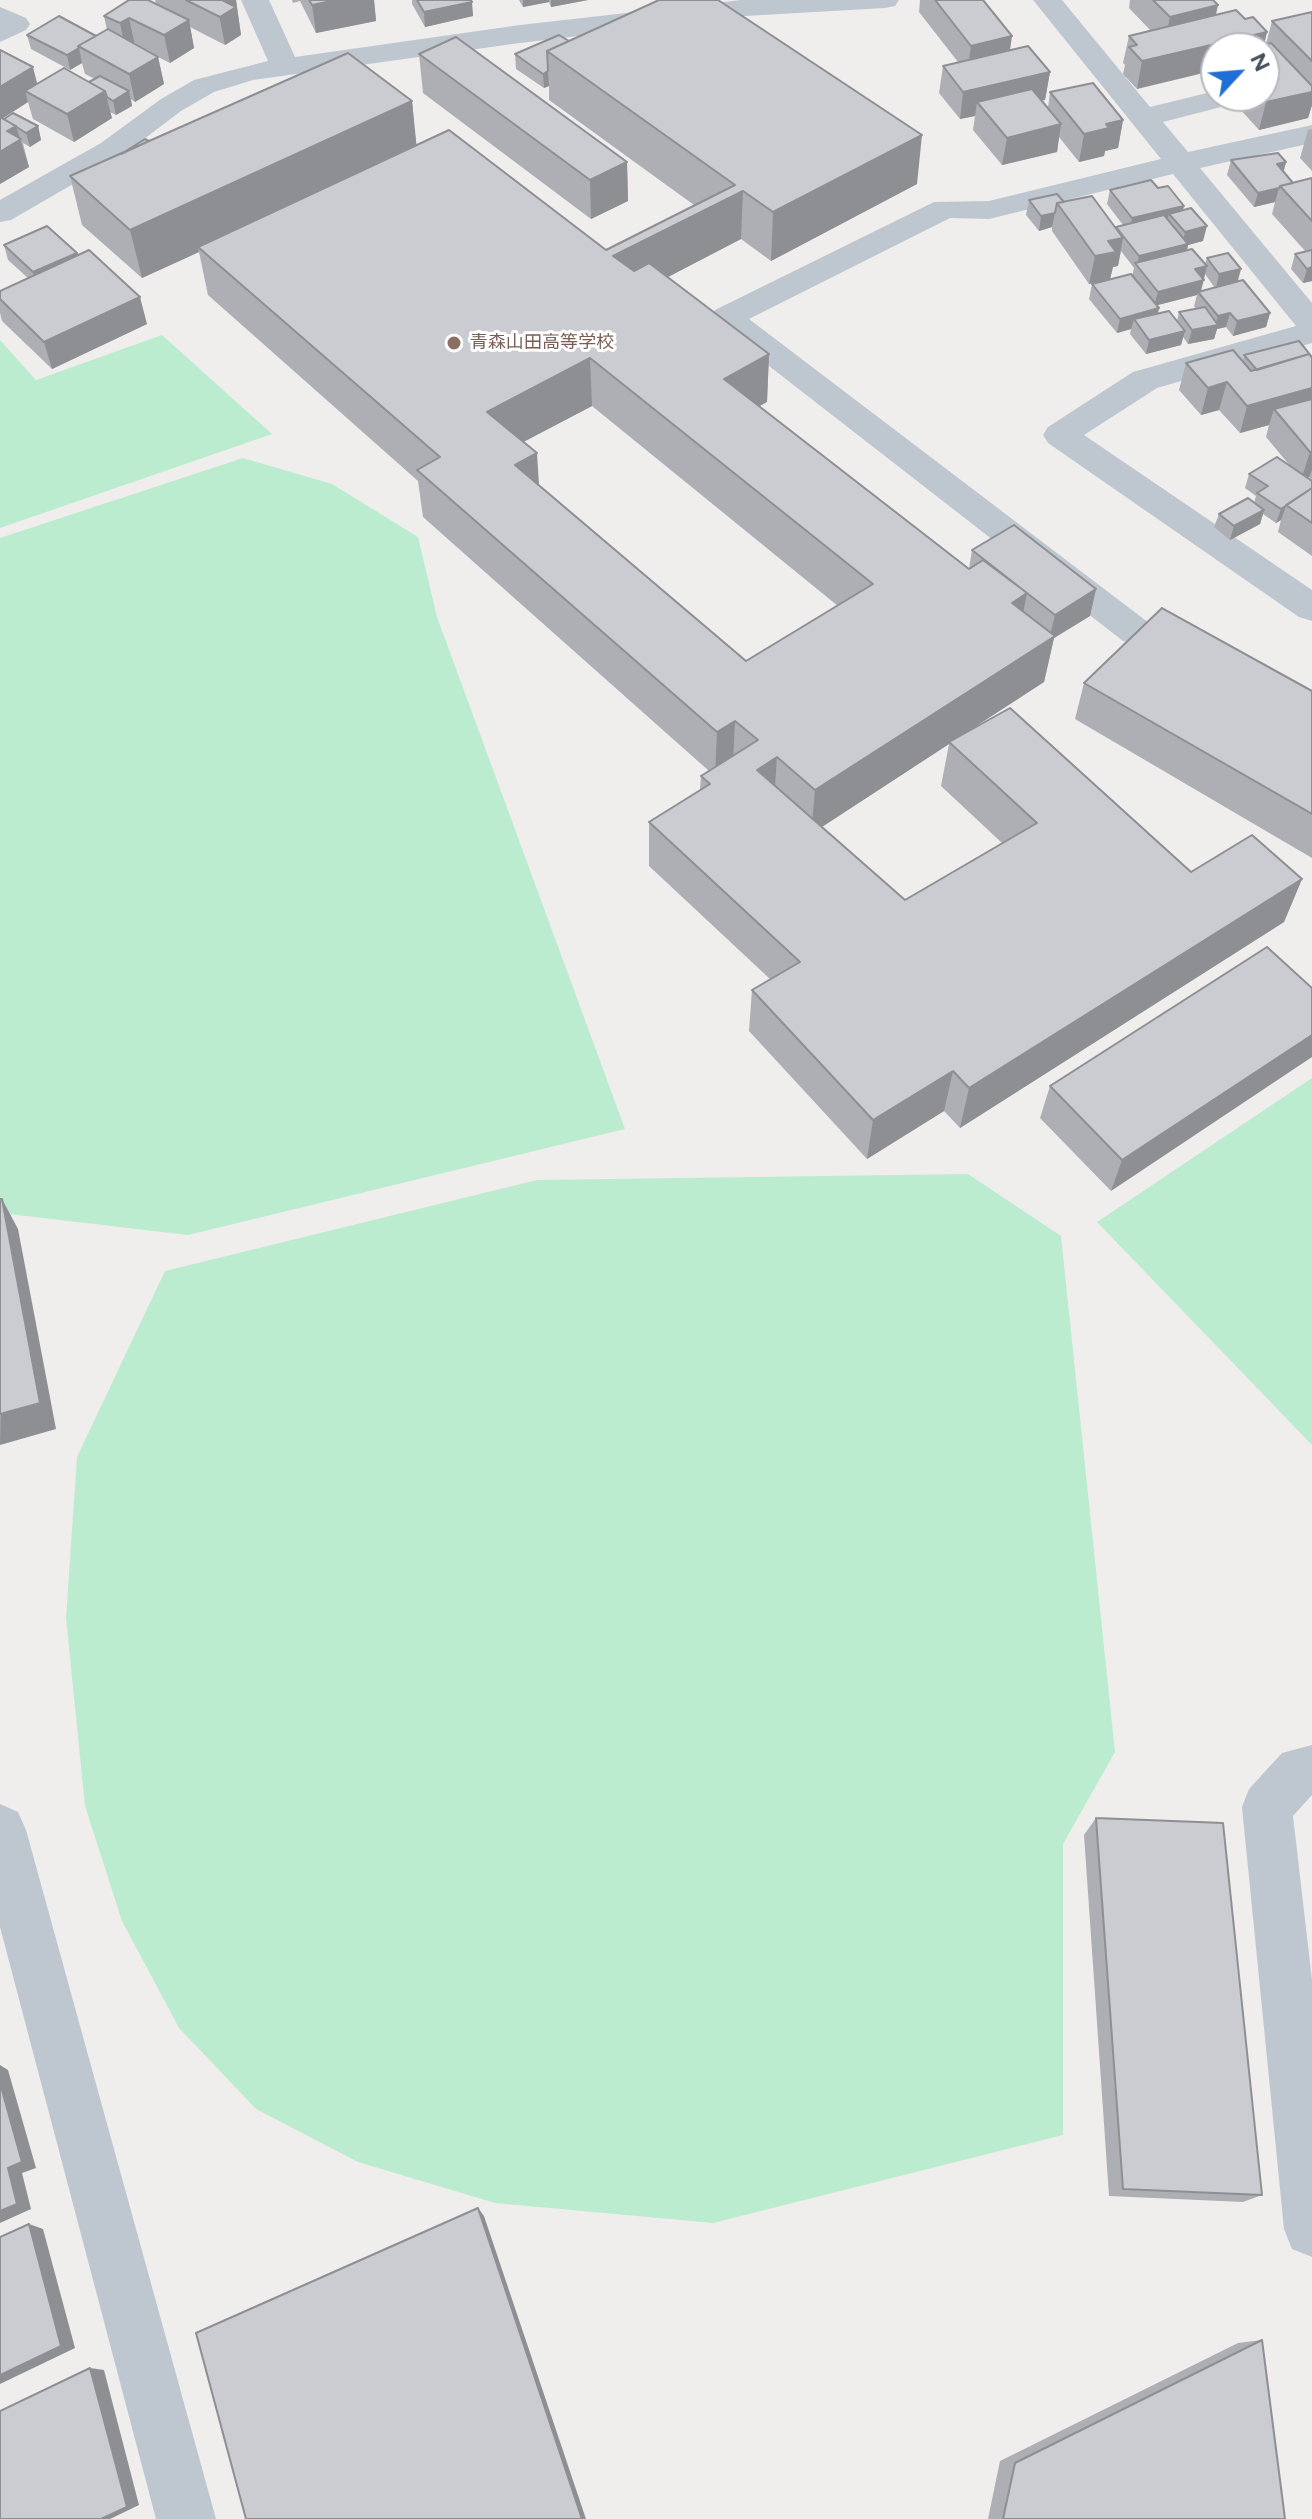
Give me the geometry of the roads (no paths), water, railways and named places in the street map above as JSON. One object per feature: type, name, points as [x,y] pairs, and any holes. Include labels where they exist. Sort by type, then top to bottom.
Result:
[{"type":"street","points":[[255,0],[285,67]]},
{"type":"street","points":[[0,213],[112,149],[171,105],[204,86],[249,72],[513,23],[742,4],[885,0]]},
{"type":"street","points":[[1047,0],[1312,324]]},
{"type":"street","points":[[0,16],[16,24],[0,33]]},
{"type":"street","points":[[1143,118],[1200,104]]},
{"type":"street","points":[[1136,632],[726,317],[945,209],[989,210],[1312,134]]},
{"type":"street","points":[[1312,332],[1145,380],[1060,435],[1312,608]]},
{"type":"street","points":[[1312,1770],[1300,1771],[1267,1807],[1312,2229]]},
{"type":"street","points":[[0,1830],[186,2519]]},
{"type":"place","name":"青森山田高等学校","points":[[454,343]]}]
